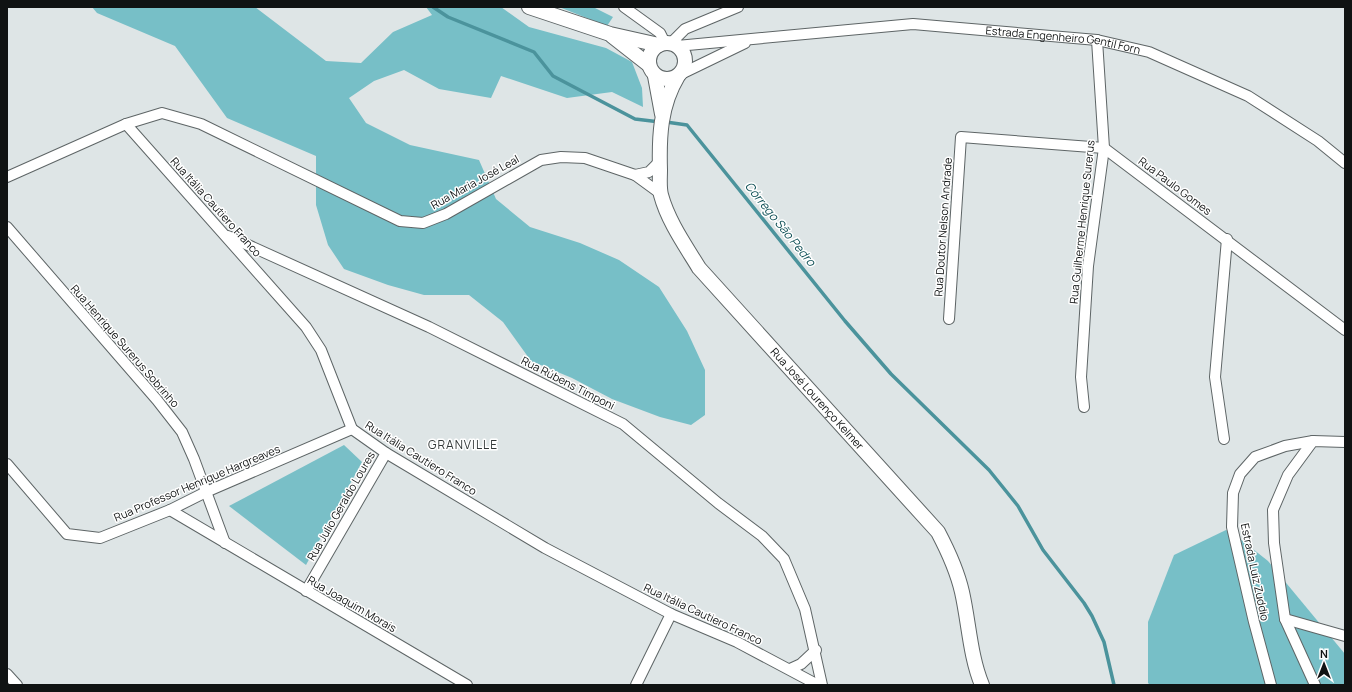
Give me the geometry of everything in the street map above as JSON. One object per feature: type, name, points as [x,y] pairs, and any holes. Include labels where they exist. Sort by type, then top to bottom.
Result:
[{"type":"main road","name":"Estrada Engenheiro Gentil Forn","points":[[529,7],[610,34],[668,44]]},
{"type":"main road","name":"Estrada Engenheiro Gentil Forn","points":[[610,34],[652,70]]},
{"type":"main road","points":[[668,44],[682,50],[686,62],[679,75],[666,80],[652,70],[650,53],[668,44]]},
{"type":"main road","name":"Rua José Lourenço Kelmer","points":[[652,70],[662,115]]},
{"type":"main road","name":"Rua José Lourenço Kelmer","points":[[679,75],[673,84],[662,115],[659,138],[661,194],[680,237],[699,268],[938,532],[952,558],[962,591],[976,671],[982,685]]},
{"type":"street","points":[[624,7],[660,33],[668,44],[685,29],[738,7]]},
{"type":"street","name":"Estrada Engenheiro Gentil Forn","points":[[668,44],[752,40],[848,29],[913,24],[1097,40],[1149,52],[1248,96],[1318,141],[1345,163]]},
{"type":"street","name":"Estrada Engenheiro Gentil Forn","points":[[679,75],[752,40]]},
{"type":"street","name":"Rua Guilherme Henrique Surerus","points":[[1084,407],[1081,378],[1088,266],[1104,148],[1097,40]]},
{"type":"street","name":"Rua Maria José Leal","points":[[126,124],[162,113],[201,124],[400,221],[423,223],[446,214],[541,160],[561,157],[586,158],[635,175],[661,194]]},
{"type":"street","points":[[7,177],[126,124]]},
{"type":"street","name":"Rua Itália Cautiero Franco","points":[[126,124],[306,327],[321,350],[352,429],[386,453],[544,548],[671,614],[737,642],[818,685]]},
{"type":"street","name":"Rua Doutor Nelson Andrade","points":[[949,319],[961,137],[1104,148]]},
{"type":"street","name":"Rua Paulo Gomes","points":[[1104,148],[1345,330]]},
{"type":"street","points":[[635,175],[650,172],[660,161]]},
{"type":"street","name":"Rua Henrique Surerus Sobrinho","points":[[7,227],[157,400],[182,432],[206,492]]},
{"type":"street","name":"Rua Rúbens Timponi","points":[[224,234],[429,327],[623,424],[718,503],[762,536],[784,559],[805,609],[816,650],[822,685]]},
{"type":"street","points":[[1224,439],[1215,377],[1226,239]]},
{"type":"street","name":"Rua Professor Henrique Hargreaves","points":[[7,464],[67,534],[100,538],[170,510],[206,492],[352,429]]},
{"type":"street","points":[[1315,685],[1285,619],[1274,543],[1273,510],[1288,475],[1313,441],[1345,442]]},
{"type":"street","name":"Estrada Luiz Zuddio","points":[[1271,685],[1254,622],[1232,526],[1233,493],[1240,474],[1255,457],[1285,446],[1313,441]]},
{"type":"street","name":"Rua Julio Geraldo Loures","points":[[306,591],[386,453]]},
{"type":"street","points":[[206,492],[225,543]]},
{"type":"street","name":"Rua Joaquim Morais","points":[[170,510],[467,685]]},
{"type":"street","points":[[636,685],[671,614]]},
{"type":"street","points":[[1285,619],[1345,636]]},
{"type":"street","points":[[790,669],[801,664],[816,650]]},
{"type":"street","points":[[7,674],[17,685]]},
{"type":"shaded area","points":[[92,7],[255,7],[326,61],[361,63],[393,32],[432,15],[426,7],[501,7],[529,27],[606,48],[632,62],[642,88],[643,107],[612,92],[567,98],[501,76],[491,98],[439,89],[404,70],[374,81],[349,98],[366,123],[410,145],[479,160],[496,199],[530,227],[580,243],[619,260],[659,287],[687,331],[705,370],[705,415],[691,425],[660,417],[612,399],[572,378],[531,361],[503,322],[469,295],[424,295],[388,285],[344,269],[328,245],[316,205],[316,156],[227,118],[175,46],[97,13]]},
{"type":"shaded area","points":[[559,7],[593,7],[613,17],[607,26]]},
{"type":"shaded area","points":[[344,445],[362,462],[306,565],[229,506]]},
{"type":"shaded area","points":[[1226,530],[1234,534],[1268,561],[1345,654],[1345,685],[1150,685],[1148,683],[1148,622],[1174,555]]},
{"type":"waterway","name":"Córrego São Pedro","points":[[433,7],[448,17],[534,52],[553,76],[635,119],[660,122]]},
{"type":"waterway","name":"Córrego São Pedro","points":[[666,122],[687,125],[845,321],[891,374],[989,470],[1018,506],[1043,550],[1084,603],[1092,616],[1104,642],[1114,685]]},
{"type":"district","name":"GRANVILLE","points":[[463,445]]}]
